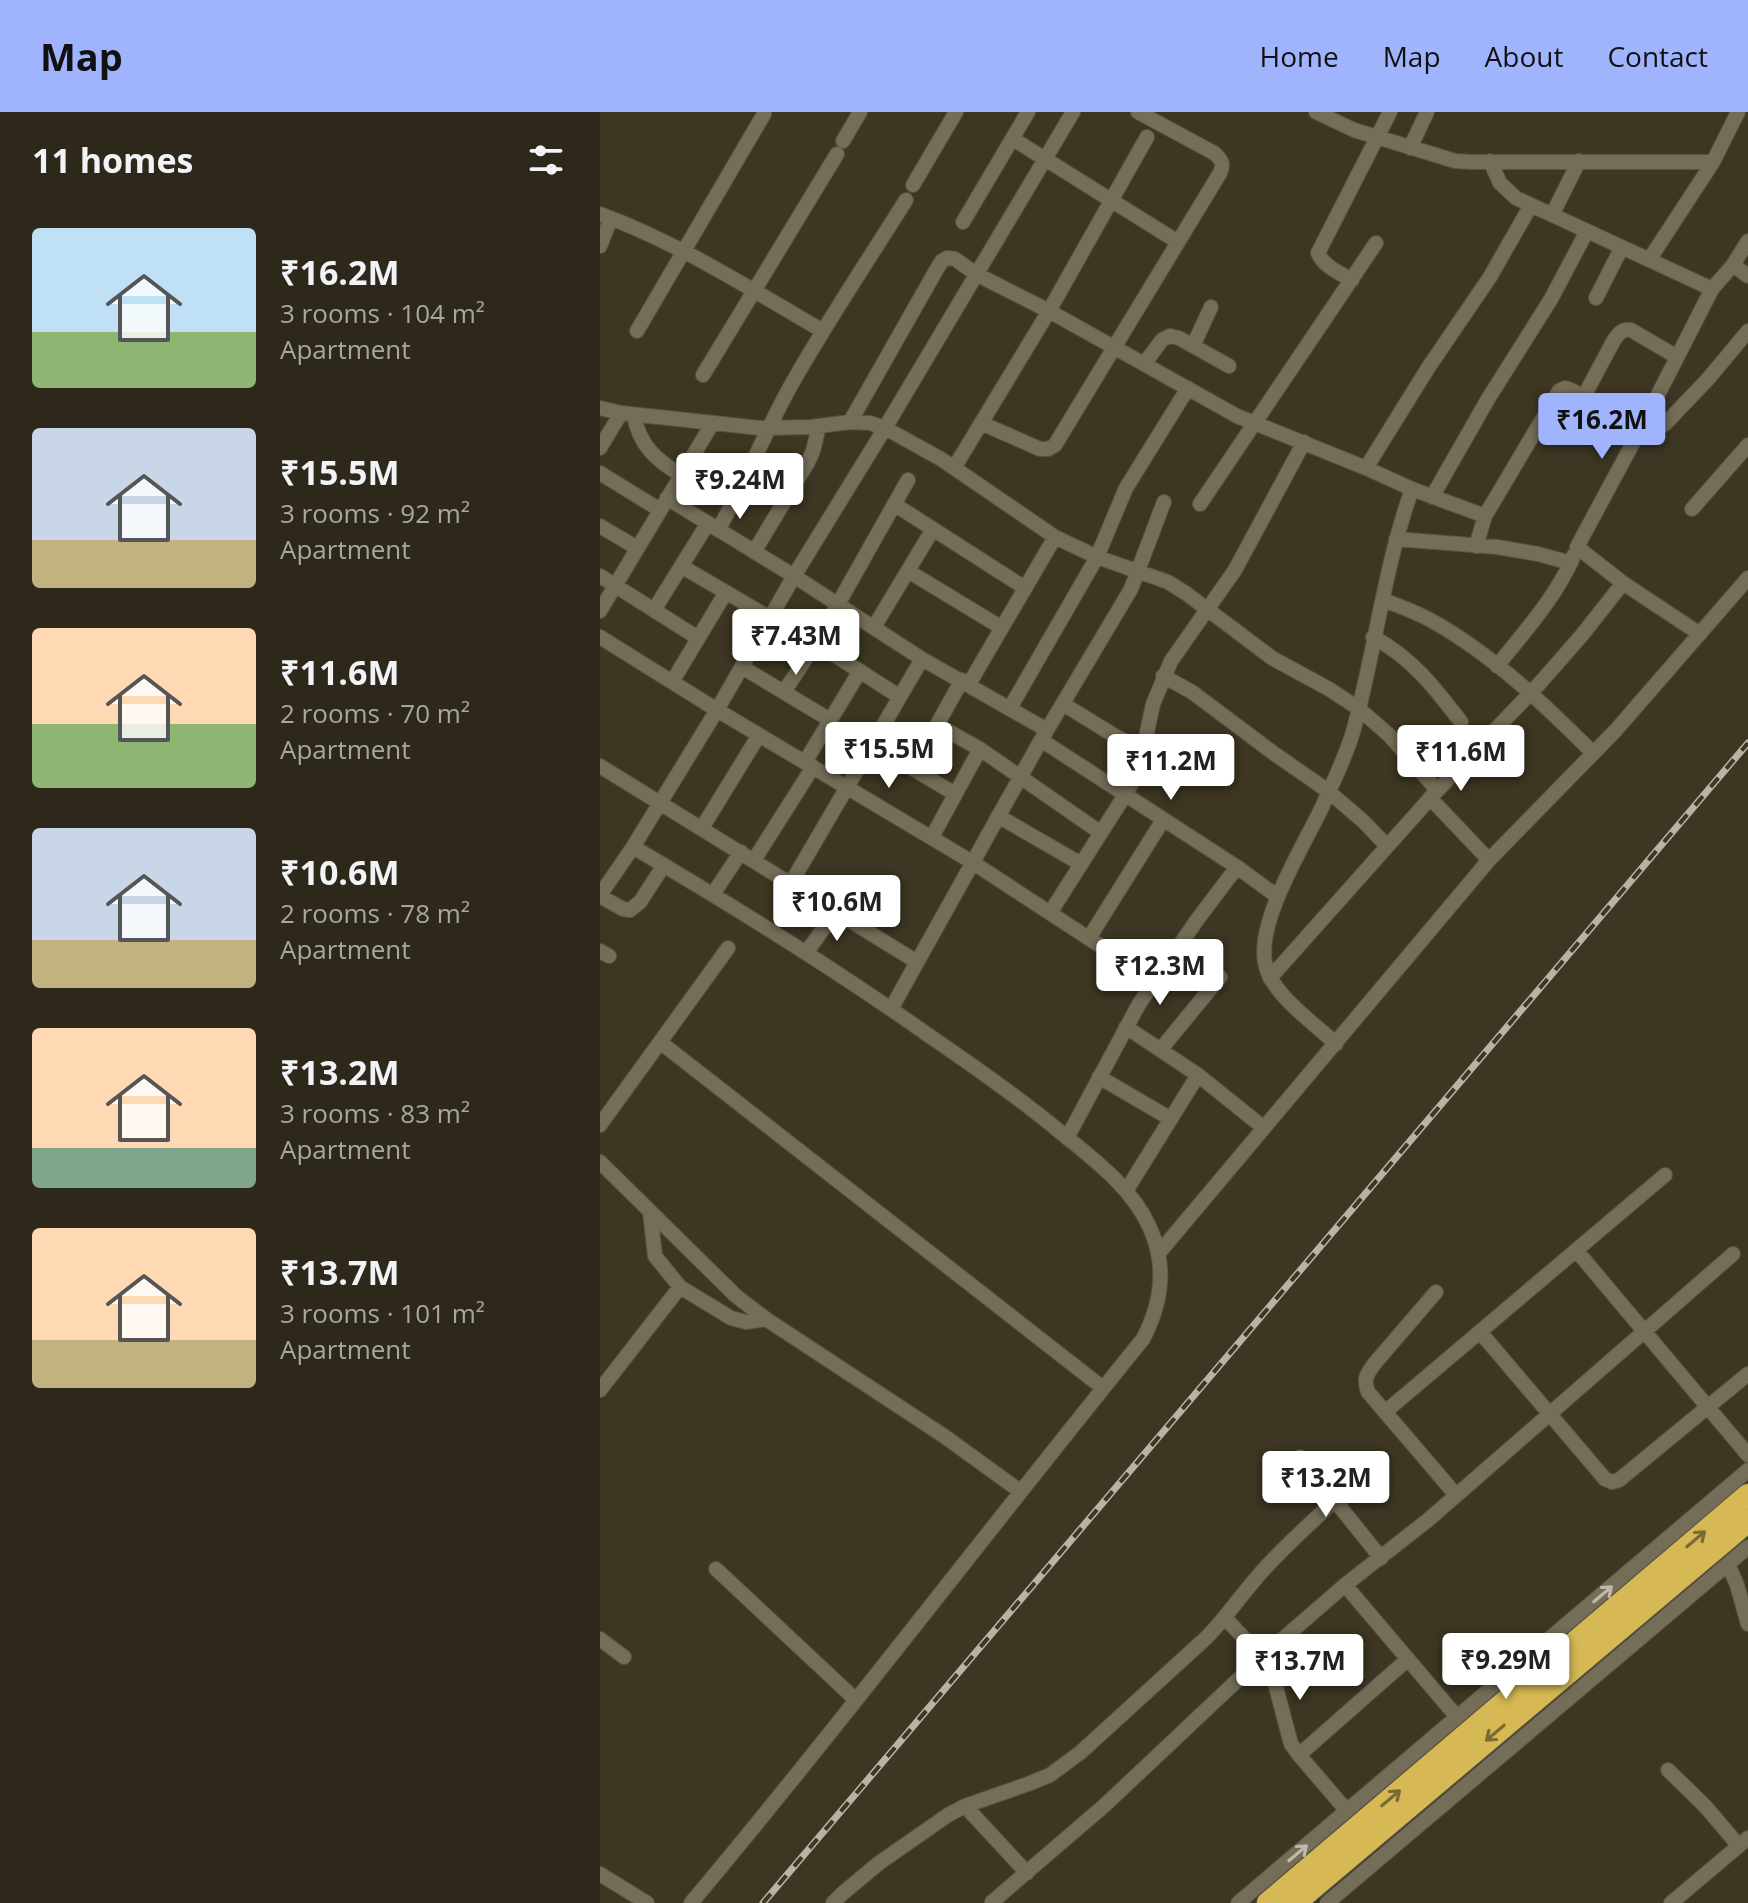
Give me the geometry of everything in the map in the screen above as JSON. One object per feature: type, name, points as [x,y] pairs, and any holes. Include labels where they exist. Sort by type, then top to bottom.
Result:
[{"type":"highway","points":[[1268,1903],[1748,1495]]},
{"type":"highway","points":[[1295,1903],[1748,1521]]},
{"type":"street","points":[[703,375],[860,112]]},
{"type":"street","points":[[913,185],[956,112]]},
{"type":"street","points":[[963,222],[1028,112]]},
{"type":"street","points":[[664,865],[640,902],[630,910],[600,895],[717,710],[1073,112]]},
{"type":"street","points":[[981,423],[1040,449],[1055,445],[1220,173],[1223,166],[1221,159],[1214,153],[1138,112]]},
{"type":"street","points":[[1316,112],[1354,130],[1455,161],[1713,162]]},
{"type":"street","points":[[1352,280],[1328,266],[1318,253],[1390,112]]},
{"type":"street","points":[[1410,148],[1427,112]]},
{"type":"street","points":[[1649,260],[1713,162],[1738,112]]},
{"type":"street","points":[[637,331],[764,114]]},
{"type":"street","points":[[954,468],[1049,311],[1147,137]]},
{"type":"street","points":[[1013,139],[1178,242]]},
{"type":"street","points":[[1490,161],[1500,183],[1516,198],[1712,289]]},
{"type":"street","points":[[1552,215],[1579,161]]},
{"type":"street","points":[[654,610],[681,566],[743,485],[767,429],[823,331],[906,200]]},
{"type":"street","points":[[1366,468],[1435,357],[1490,277],[1531,205]]},
{"type":"street","points":[[600,246],[606,216],[683,251],[823,331]]},
{"type":"street","points":[[1432,497],[1488,399],[1551,299],[1587,231]]},
{"type":"street","points":[[1497,666],[1532,623],[1571,563],[1712,289],[1748,241]]},
{"type":"street","points":[[1200,504],[1376,243]]},
{"type":"street","points":[[1596,298],[1622,247]]},
{"type":"street","points":[[850,422],[942,261],[955,259],[976,274],[1237,416],[1485,516]]},
{"type":"street","points":[[1733,265],[1748,276]]},
{"type":"street","points":[[1193,346],[1211,307]]},
{"type":"street","points":[[1584,396],[1614,340],[1625,329],[1677,357]]},
{"type":"street","points":[[1476,546],[1485,516],[1559,391],[1565,388],[1571,390],[1641,428],[1657,429],[1708,379],[1748,331]]},
{"type":"street","points":[[1144,364],[1162,340],[1170,336],[1229,366]]},
{"type":"street","points":[[1010,708],[1097,557],[1126,488],[1188,388]]},
{"type":"street","points":[[600,408],[628,414],[767,429],[850,422],[885,428],[954,468],[1055,537],[1097,557],[1168,582],[1272,658],[1358,708],[1389,735],[1489,860]]},
{"type":"street","points":[[600,448],[628,414]]},
{"type":"street","points":[[628,414],[652,453],[681,475]]},
{"type":"street","points":[[600,611],[712,424]]},
{"type":"street","points":[[754,552],[808,462],[819,426]]},
{"type":"street","points":[[1050,913],[1139,770],[1153,704],[1171,661],[1235,570],[1304,442]]},
{"type":"street","points":[[1692,509],[1748,445]]},
{"type":"street","points":[[600,473],[713,526],[922,659],[1010,708],[1125,795],[1278,897]]},
{"type":"street","points":[[784,692],[839,604],[908,480]]},
{"type":"street","points":[[1336,1044],[1281,993],[1270,978],[1263,944],[1268,920],[1352,734],[1396,539],[1412,489]]},
{"type":"street","points":[[891,1009],[1044,735],[1117,616],[1139,571],[1164,502]]},
{"type":"street","points":[[894,504],[1025,588]]},
{"type":"street","points":[[600,526],[637,548]]},
{"type":"street","points":[[874,627],[933,529]]},
{"type":"street","points":[[913,768],[937,725],[1002,628],[1055,537]]},
{"type":"street","points":[[1396,539],[1497,547],[1571,563]]},
{"type":"street","points":[[1577,547],[1623,583],[1700,634]]},
{"type":"street","points":[[681,566],[770,618]]},
{"type":"street","points":[[908,571],[1002,628]]},
{"type":"street","points":[[600,576],[698,638]]},
{"type":"street","points":[[1158,1254],[1489,860],[1616,730],[1748,578]]},
{"type":"street","points":[[1270,978],[1434,794],[1582,635],[1623,583]]},
{"type":"street","points":[[672,682],[726,592]]},
{"type":"street","points":[[1383,600],[1432,620],[1463,639],[1530,693],[1593,753]]},
{"type":"street","points":[[600,637],[932,837],[1154,981]]},
{"type":"street","points":[[1373,637],[1406,658],[1461,722]]},
{"type":"street","points":[[816,643],[900,697]]},
{"type":"street","points":[[791,883],[922,659]]},
{"type":"street","points":[[742,667],[830,720]]},
{"type":"street","points":[[754,860],[860,671]]},
{"type":"street","points":[[1163,676],[1192,692],[1328,791],[1387,846]]},
{"type":"street","points":[[1063,704],[1144,750]]},
{"type":"street","points":[[937,725],[980,749],[1101,833]]},
{"type":"street","points":[[702,828],[759,735]]},
{"type":"street","points":[[872,744],[955,794]]},
{"type":"street","points":[[932,837],[980,749]]},
{"type":"street","points":[[600,766],[917,962]]},
{"type":"street","points":[[998,816],[1081,864]]},
{"type":"street","points":[[1089,938],[1163,820]]},
{"type":"street","points":[[633,847],[806,953],[1016,1096],[1126,1191],[1150,1229],[1158,1254],[1161,1281],[1158,1304],[1143,1339],[691,1903]]},
{"type":"street","points":[[713,894],[741,852]]},
{"type":"street","points":[[1067,1138],[1154,981],[1237,867]]},
{"type":"street","points":[[806,953],[836,911]]},
{"type":"street","points":[[600,1125],[728,948]]},
{"type":"street","points":[[1161,1049],[1220,977]]},
{"type":"street","points":[[1126,1027],[1198,1075],[1264,1128]]},
{"type":"street","points":[[660,1042],[1103,1388]]},
{"type":"street","points":[[1126,1191],[1198,1075]]},
{"type":"street","points":[[1099,1077],[1171,1119]]},
{"type":"street","points":[[600,1162],[736,1296],[1020,1491]]},
{"type":"street","points":[[1385,1412],[1665,1175]]},
{"type":"street","points":[[650,1212],[655,1256],[680,1287],[731,1318],[746,1322],[766,1319]]},
{"type":"street","points":[[1576,1250],[1748,1455]]},
{"type":"street","points":[[992,1902],[1105,1805],[1262,1657],[1456,1495],[1733,1254]]},
{"type":"street","points":[[600,1390],[680,1287]]},
{"type":"street","points":[[1436,1292],[1367,1374],[1365,1383],[1368,1392],[1456,1495]]},
{"type":"street","points":[[1480,1332],[1605,1479],[1612,1482],[1619,1480],[1748,1374]]},
{"type":"street","points":[[1300,1457],[1381,1558]]},
{"type":"street","points":[[1238,1903],[1748,1470]]},
{"type":"street","points":[[833,1903],[879,1863],[948,1815],[1050,1775],[1081,1752],[1225,1618],[1267,1565],[1335,1500]]},
{"type":"street","points":[[1327,1903],[1748,1547]]},
{"type":"street","points":[[1728,1564],[1748,1624]]},
{"type":"street","points":[[716,1569],[856,1700]]},
{"type":"street","points":[[1345,1585],[1457,1717]]},
{"type":"street","points":[[1225,1618],[1262,1657],[1276,1682],[1291,1744],[1347,1811]]},
{"type":"street","points":[[600,1639],[624,1657]]},
{"type":"street","points":[[1299,1755],[1408,1659]]},
{"type":"street","points":[[1668,1770],[1744,1842],[1671,1903]]},
{"type":"street","points":[[965,1806],[1027,1873]]},
{"type":"street","points":[[600,1874],[647,1903]]},
{"type":"railway","points":[[763,1903],[1748,743]]}]
